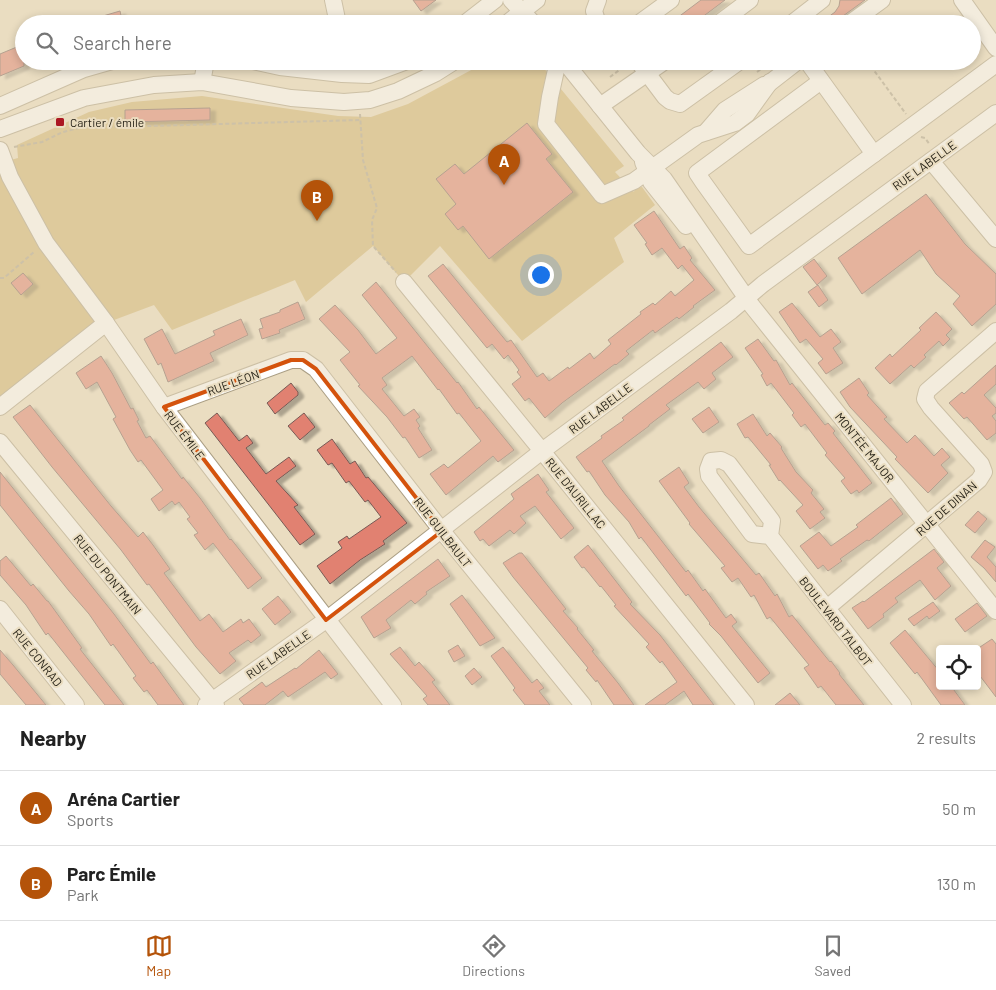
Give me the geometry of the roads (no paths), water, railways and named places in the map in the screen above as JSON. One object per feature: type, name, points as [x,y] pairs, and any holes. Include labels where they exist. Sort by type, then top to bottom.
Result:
[{"type":"street","points":[[333,0],[336,15]]},
{"type":"street","points":[[476,15],[495,0]]},
{"type":"street","points":[[525,15],[516,6],[537,0]]},
{"type":"street","points":[[595,15],[594,11],[598,0]]},
{"type":"street","points":[[650,15],[671,0]]},
{"type":"street","points":[[733,15],[750,0]]},
{"type":"street","points":[[803,15],[822,0]]},
{"type":"street","points":[[861,15],[882,0]]},
{"type":"street","points":[[962,0],[973,15]]},
{"type":"street","points":[[981,27],[996,48]]},
{"type":"street","points":[[821,81],[696,173],[749,246],[996,64]]},
{"type":"street","points":[[0,106],[80,70]]},
{"type":"street","points":[[202,82],[204,70]]},
{"type":"street","points":[[350,70],[369,75],[382,70]]},
{"type":"street","points":[[0,129],[84,98],[154,85],[202,82],[291,98],[344,102],[370,100],[398,90],[441,70]]},
{"type":"street","points":[[556,70],[546,124],[602,195],[634,181],[695,137],[706,132],[739,128],[751,119],[770,82]]},
{"type":"street","name":"MONTÉE MAJOR","points":[[571,70],[640,154],[650,170],[664,179],[747,298],[996,611]]},
{"type":"street","points":[[600,106],[634,70]]},
{"type":"street","points":[[641,70],[665,97],[670,101],[680,104],[727,70]]},
{"type":"street","points":[[706,132],[725,110],[786,70]]},
{"type":"street","points":[[814,70],[874,154]]},
{"type":"street","name":"RUE LABELLE","points":[[211,703],[326,620],[542,451],[747,298],[931,153],[996,113]]},
{"type":"street","name":"RUE ÉMILE","points":[[4,149],[10,177],[46,243],[106,323],[164,407],[393,705]]},
{"type":"street","points":[[931,153],[996,239]]},
{"type":"street","name":"RUE D'AURILLAC","points":[[404,282],[746,705]]},
{"type":"street","points":[[0,407],[106,323]]},
{"type":"street","name":"RUE DE DINAN","points":[[827,608],[928,525],[979,480],[984,472],[981,464],[925,399],[927,391],[996,331]]},
{"type":"street","name":"RUE LÉON","points":[[164,407],[291,360],[303,360]]},
{"type":"street","name":"RUE GUILBAULT","points":[[303,360],[316,369],[442,531],[583,705]]},
{"type":"street","name":"RUE DU PONTMAIN","points":[[0,442],[211,703]]},
{"type":"street","name":"BOULEVARD TALBOT","points":[[770,536],[772,521],[729,464],[721,460],[711,461],[708,476],[752,534],[770,536],[903,705]]},
{"type":"street","name":"RUE CONRAD","points":[[0,609],[76,705]]},
{"type":"place","name":"Cartier / émile","points":[[60,122]]},
{"type":"place","name":"Aréna Cartier","points":[[504,185]]},
{"type":"place","name":"Parc Émile","points":[[317,221]]}]
